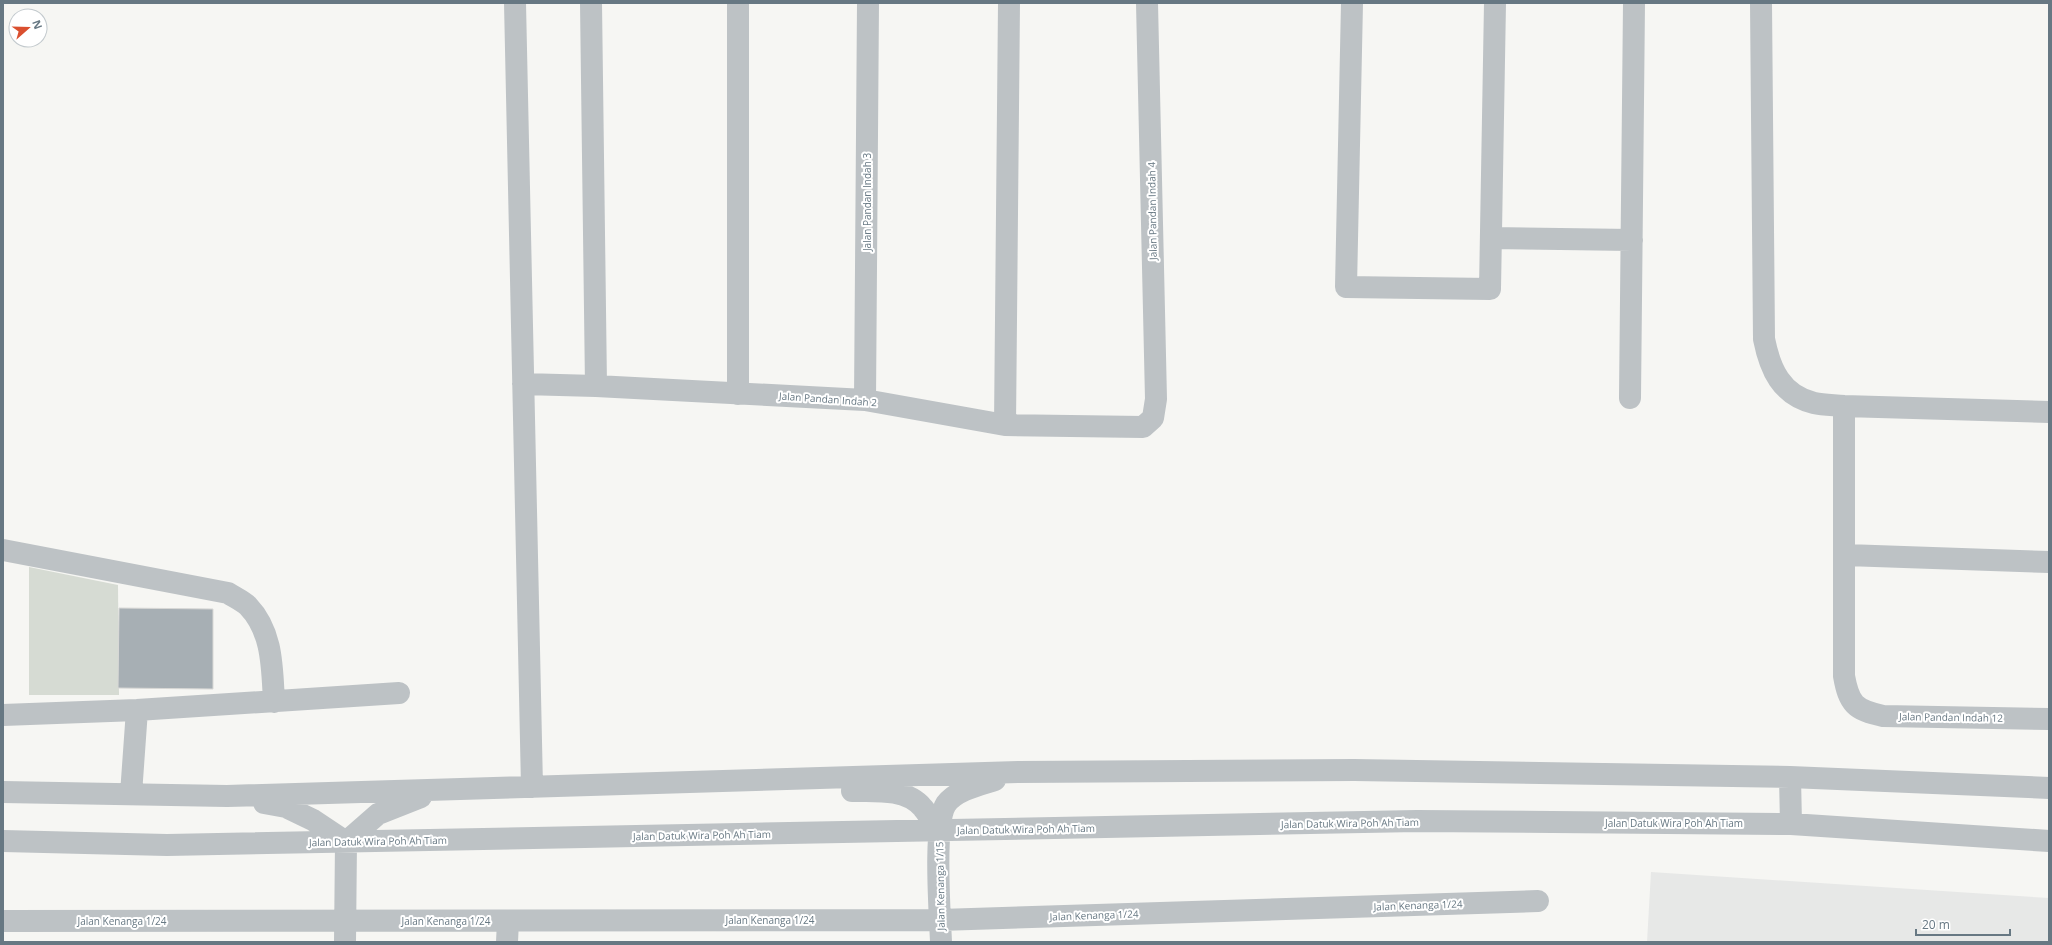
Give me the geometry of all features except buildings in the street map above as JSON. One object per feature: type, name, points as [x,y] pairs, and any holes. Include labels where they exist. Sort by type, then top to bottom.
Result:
[{"type":"street","points":[[515,3],[532,787]]},
{"type":"street","points":[[591,3],[596,386]]},
{"type":"street","points":[[738,3],[738,394]]},
{"type":"street","name":"Jalan Pandan Indah 3","points":[[865,400],[868,3]]},
{"type":"street","points":[[1005,425],[1008,3]]},
{"type":"street","name":"Jalan Pandan Indah 4","points":[[1147,3],[1156,399],[1153,418]]},
{"type":"street","points":[[1352,3],[1346,287],[1490,289],[1495,3]]},
{"type":"street","points":[[1630,398],[1634,3]]},
{"type":"street","points":[[1761,3],[1764,339],[1768,361],[1778,380],[1794,394],[1813,402],[1844,406],[2049,412]]},
{"type":"street","points":[[1491,238],[1632,240]]},
{"type":"street","name":"Jalan Pandan Indah 2","points":[[523,384],[596,386],[865,400],[1005,425],[1143,427],[1153,418]]},
{"type":"street","points":[[1844,406],[1846,555],[2049,562]]},
{"type":"street","points":[[3,550],[228,592],[248,606],[264,627],[272,654],[274,702]]},
{"type":"street","name":"Jalan Pandan Indah 12","points":[[1846,555],[1844,676],[1848,693],[1855,706],[1868,713],[1883,716],[2049,720]]},
{"type":"street","points":[[3,715],[137,710],[399,693]]},
{"type":"street","points":[[131,794],[137,710]]},
{"type":"street","points":[[3,792],[227,796],[1018,772],[1354,770],[1790,777],[2049,788]]},
{"type":"street","points":[[938,831],[946,804],[964,789],[1018,772]]},
{"type":"street","points":[[1790,777],[1791,824]]},
{"type":"street","points":[[693,782],[775,790],[880,791],[905,795],[922,806],[938,831]]},
{"type":"street","points":[[345,932],[346,842],[378,814],[400,804],[442,790]]},
{"type":"street","points":[[227,796],[286,807],[313,820],[346,842]]},
{"type":"street","name":"Jalan Datuk Wira Poh Ah Tiam","points":[[3,841],[167,845],[1417,821],[1791,824],[2049,841]]},
{"type":"street","name":"Jalan Kenanga 1/15","points":[[938,831],[941,942]]},
{"type":"street","name":"Jalan Kenanga 1/24","points":[[3,921],[345,932],[508,932],[1538,901]]},
{"type":"shaded area","points":[[29,567],[118,585],[119,695],[29,695]]},
{"type":"shaded area","points":[[1651,872],[2049,898],[2049,942],[1647,942]]}]
